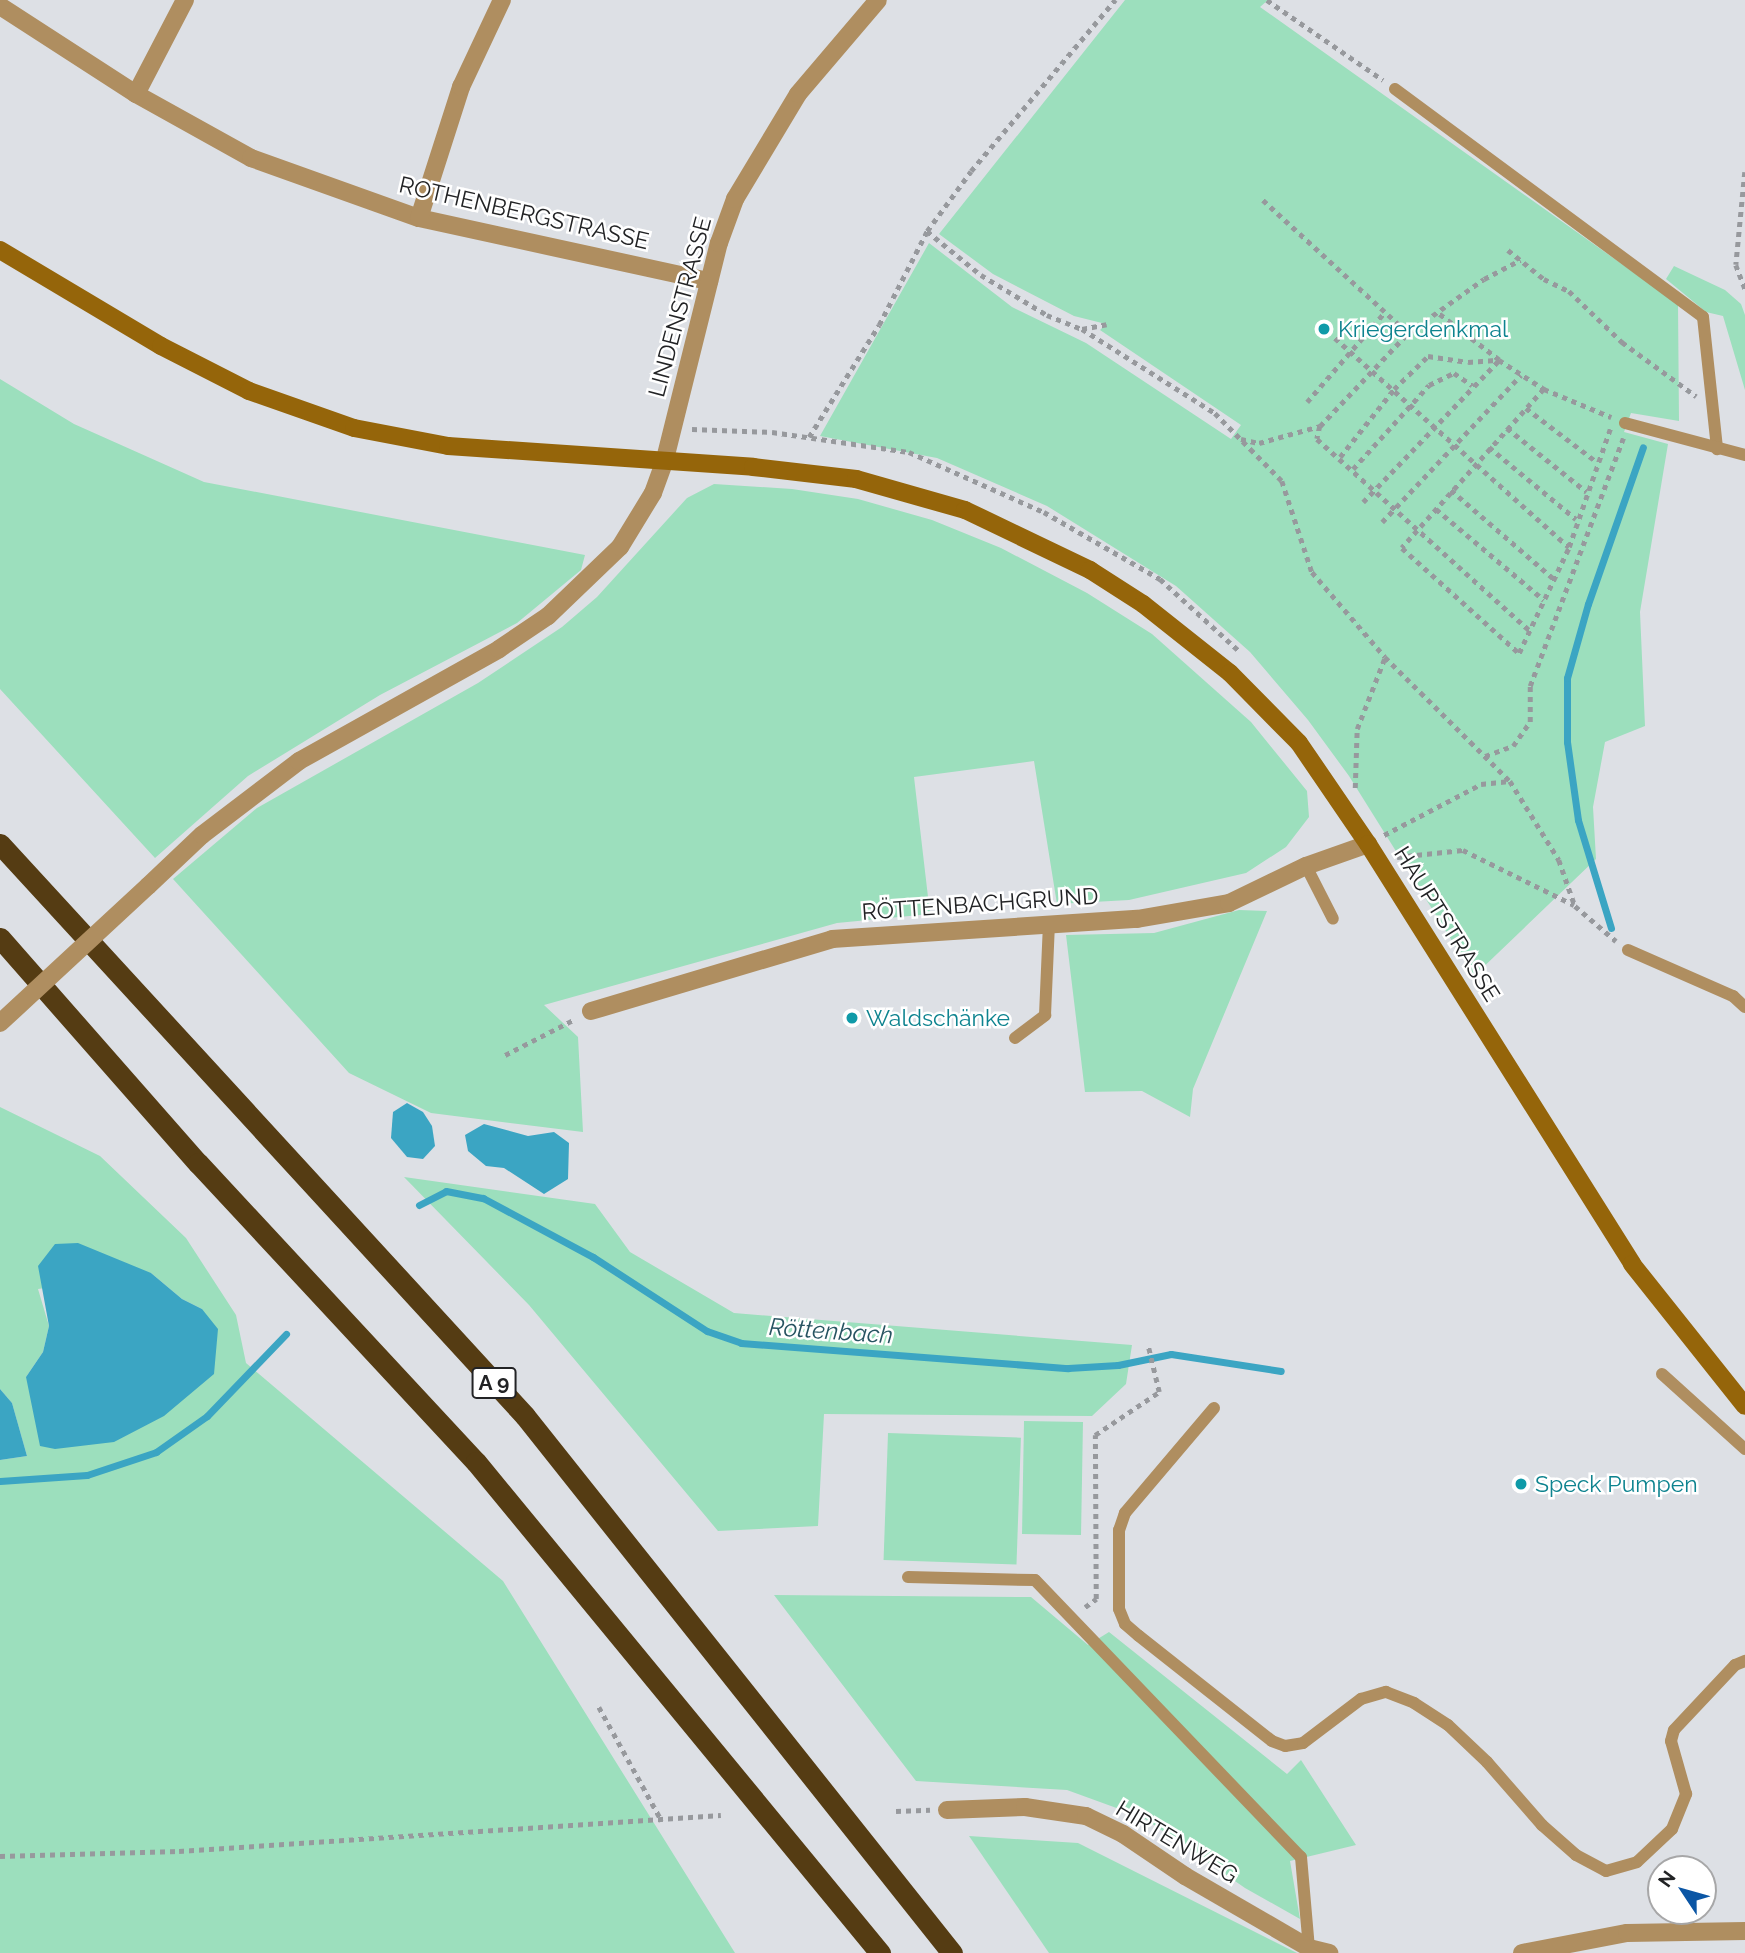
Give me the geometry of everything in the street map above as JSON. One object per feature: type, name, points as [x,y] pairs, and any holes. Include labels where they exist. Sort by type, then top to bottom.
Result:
[{"type":"highway","name":"A 9","points":[[0,844],[525,1416],[952,1953]]},
{"type":"highway","points":[[0,938],[198,1163],[476,1462],[880,1953]]},
{"type":"main road","name":"HAUPTSTRASSE","points":[[0,250],[161,346],[249,391],[354,428],[448,446],[856,480],[965,510],[1034,542],[1143,604],[1230,673],[1299,744],[1368,844],[1632,1264],[1745,1406]]},
{"type":"street","points":[[136,94],[185,0]]},
{"type":"street","points":[[419,218],[461,87],[502,0]]},
{"type":"street","name":"LINDENSTRASSE","points":[[0,1023],[202,835],[299,761],[499,649],[548,617],[620,547],[653,494],[664,463],[709,281],[735,199],[798,94],[878,0]]},
{"type":"street","name":"ROTHENBERGSTRASSE","points":[[0,6],[136,94],[251,158],[419,218],[709,281]]},
{"type":"street","name":"RÖTTENBACHGRUND","points":[[591,1011],[832,939],[1137,919],[1229,903],[1306,866],[1368,844]]},
{"type":"street","name":"HIRTENWEG","points":[[947,1810],[1026,1807],[1086,1816],[1123,1834],[1185,1876],[1309,1948],[1329,1953]]},
{"type":"street","points":[[1522,1953],[1627,1933],[1745,1931]]},
{"type":"lane","points":[[1395,89],[1703,317],[1717,449]]},
{"type":"lane","points":[[1627,424],[1745,455]]},
{"type":"lane","points":[[1306,866],[1333,919]]},
{"type":"lane","points":[[1015,1038],[1045,1015],[1049,923]]},
{"type":"lane","points":[[1628,950],[1733,996],[1745,1007]]},
{"type":"lane","points":[[1662,1374],[1745,1449]]},
{"type":"lane","points":[[1214,1408],[1125,1513],[1119,1530],[1119,1609],[1125,1624],[1272,1741],[1285,1746],[1303,1743],[1361,1699],[1386,1692],[1413,1703],[1448,1726],[1487,1762],[1542,1825],[1576,1855],[1606,1871],[1637,1862],[1672,1829],[1686,1794],[1671,1741],[1674,1730],[1735,1665],[1745,1661]]},
{"type":"lane","points":[[908,1577],[1035,1580],[1073,1616],[1301,1857],[1309,1948]]},
{"type":"path","points":[[672,431],[772,432],[809,437],[878,325],[926,231],[971,171],[1115,0]]},
{"type":"path","points":[[1267,0],[1395,89]]},
{"type":"path","points":[[1745,172],[1737,265],[1745,289]]},
{"type":"path","points":[[1263,201],[1408,333]]},
{"type":"path","points":[[926,231],[981,275],[1047,315],[1082,329],[1215,413],[1282,481],[1312,572],[1385,657],[1510,781],[1559,860],[1575,906]]},
{"type":"path","points":[[1508,250],[1569,291],[1622,342],[1678,387],[1712,404]]},
{"type":"path","points":[[1520,260],[1484,279],[1439,314],[1408,333],[1320,426],[1317,439],[1529,631]]},
{"type":"path","points":[[1307,401],[1385,312]]},
{"type":"path","points":[[1439,314],[1499,360],[1544,389],[1615,419],[1576,519],[1569,547],[1519,653],[1402,548],[1489,447],[1544,389]]},
{"type":"path","points":[[1082,329],[1107,324]]},
{"type":"path","points":[[1335,338],[1436,425],[1455,446],[1569,547]]},
{"type":"path","points":[[1340,457],[1394,388],[1428,356],[1499,360]]},
{"type":"path","points":[[1363,502],[1472,385],[1499,360]]},
{"type":"path","points":[[1353,470],[1429,385],[1454,373],[1472,385]]},
{"type":"path","points":[[1382,522],[1521,375]]},
{"type":"path","points":[[1525,408],[1597,462]]},
{"type":"path","points":[[1485,756],[1513,746],[1530,722],[1530,687],[1627,424]]},
{"type":"path","points":[[1240,439],[1259,443],[1320,426]]},
{"type":"path","points":[[1507,428],[1587,492]]},
{"type":"path","points":[[1489,447],[1576,519]]},
{"type":"path","points":[[1451,490],[1554,579]]},
{"type":"path","points":[[1436,509],[1544,600]]},
{"type":"path","points":[[1355,799],[1357,729],[1385,657]]},
{"type":"path","points":[[1368,844],[1482,785],[1510,781]]},
{"type":"path","points":[[1393,858],[1463,850],[1575,906],[1628,950]]},
{"type":"path","points":[[505,1055],[591,1011]]},
{"type":"path","points":[[1073,1616],[1096,1599],[1095,1435],[1152,1401],[1159,1392],[1148,1346]]},
{"type":"path","points":[[599,1707],[662,1821]]},
{"type":"path","points":[[896,1811],[947,1810]]},
{"type":"path","points":[[0,1856],[179,1851],[721,1815]]},
{"type":"green space","points":[[1125,0],[1268,0],[1260,7],[1678,304],[1679,421],[1631,413],[1624,432],[1668,444],[1640,612],[1645,726],[1605,742],[1593,807],[1596,859],[1474,976],[1349,776],[1308,720],[1250,652],[1176,586],[1047,506],[937,458],[820,436],[929,243],[1012,307],[1086,343],[1231,439],[1241,425],[1100,330],[1106,324],[1074,316],[993,274],[939,234]]},
{"type":"green space","points":[[1674,266],[1725,290],[1741,304],[1745,315],[1745,390],[1723,316],[1706,312],[1666,279]]},
{"type":"green space","points":[[0,379],[74,424],[204,482],[585,555],[581,570],[517,623],[380,695],[248,776],[155,858],[0,689]]},
{"type":"green space","points":[[714,484],[792,489],[858,499],[932,520],[1001,548],[1087,593],[1152,634],[1251,722],[1307,791],[1309,817],[1286,847],[1246,873],[1129,900],[1057,904],[1034,761],[914,777],[930,914],[837,923],[544,1005],[578,1037],[583,1132],[431,1113],[349,1073],[173,879],[257,808],[478,683],[562,627],[597,597],[687,498]]},
{"type":"green space","points":[[1239,910],[1267,911],[1193,1089],[1190,1117],[1142,1091],[1085,1092],[1066,935],[1154,933]]},
{"type":"green space","points":[[0,1107],[100,1156],[186,1238],[236,1315],[246,1363],[503,1581],[735,1953],[0,1953],[0,1460],[27,1456],[12,1403],[0,1389]],"holes":[[[151,1273],[182,1299],[202,1309],[26,1377],[43,1352],[49,1326],[38,1289]]]},
{"type":"green space","points":[[404,1177],[595,1204],[630,1252],[734,1313],[1132,1345],[1126,1384],[1092,1416],[824,1414],[818,1526],[718,1531],[529,1305]]},
{"type":"green space","points":[[1024,1421],[1083,1422],[1081,1535],[1022,1534]]},
{"type":"green space","points":[[888,1433],[1021,1438],[1016,1565],[884,1560]]},
{"type":"green space","points":[[774,1595],[1031,1597],[1088,1645],[1109,1632],[1287,1774],[1301,1760],[1356,1845],[1290,1861],[1300,1919],[1245,1888],[1144,1818],[1067,1790],[916,1781]]},
{"type":"green space","points":[[969,1836],[1078,1843],[1297,1953],[1049,1953]]},
{"type":"water","points":[[407,1103],[423,1112],[432,1126],[435,1146],[423,1159],[407,1157],[391,1138],[393,1112]]},
{"type":"water","points":[[484,1124],[528,1136],[554,1132],[569,1143],[568,1179],[544,1194],[504,1168],[486,1166],[468,1151],[465,1135]]},
{"type":"water","points":[[78,1243],[151,1273],[182,1299],[202,1309],[218,1329],[214,1374],[164,1416],[114,1442],[55,1449],[40,1446],[26,1377],[43,1352],[49,1326],[38,1266],[55,1244]]},
{"type":"water","points":[[0,1389],[12,1403],[27,1456],[0,1460]]},
{"type":"waterway","points":[[1611,928],[1578,820],[1567,742],[1567,678],[1588,604],[1643,447]]},
{"type":"waterway","name":"Röttenbach","points":[[419,1205],[446,1191],[483,1198],[593,1257],[707,1331],[741,1343],[1068,1368],[1118,1365],[1171,1354],[1281,1371]]},
{"type":"waterway","name":"Röttenbach","points":[[0,1481],[87,1475],[156,1452],[207,1416],[286,1334]]},
{"type":"place","name":"Kriegerdenkmal","points":[[1324,329]]},
{"type":"place","name":"Waldschänke","points":[[852,1018]]},
{"type":"place","name":"Speck Pumpen","points":[[1521,1484]]}]
